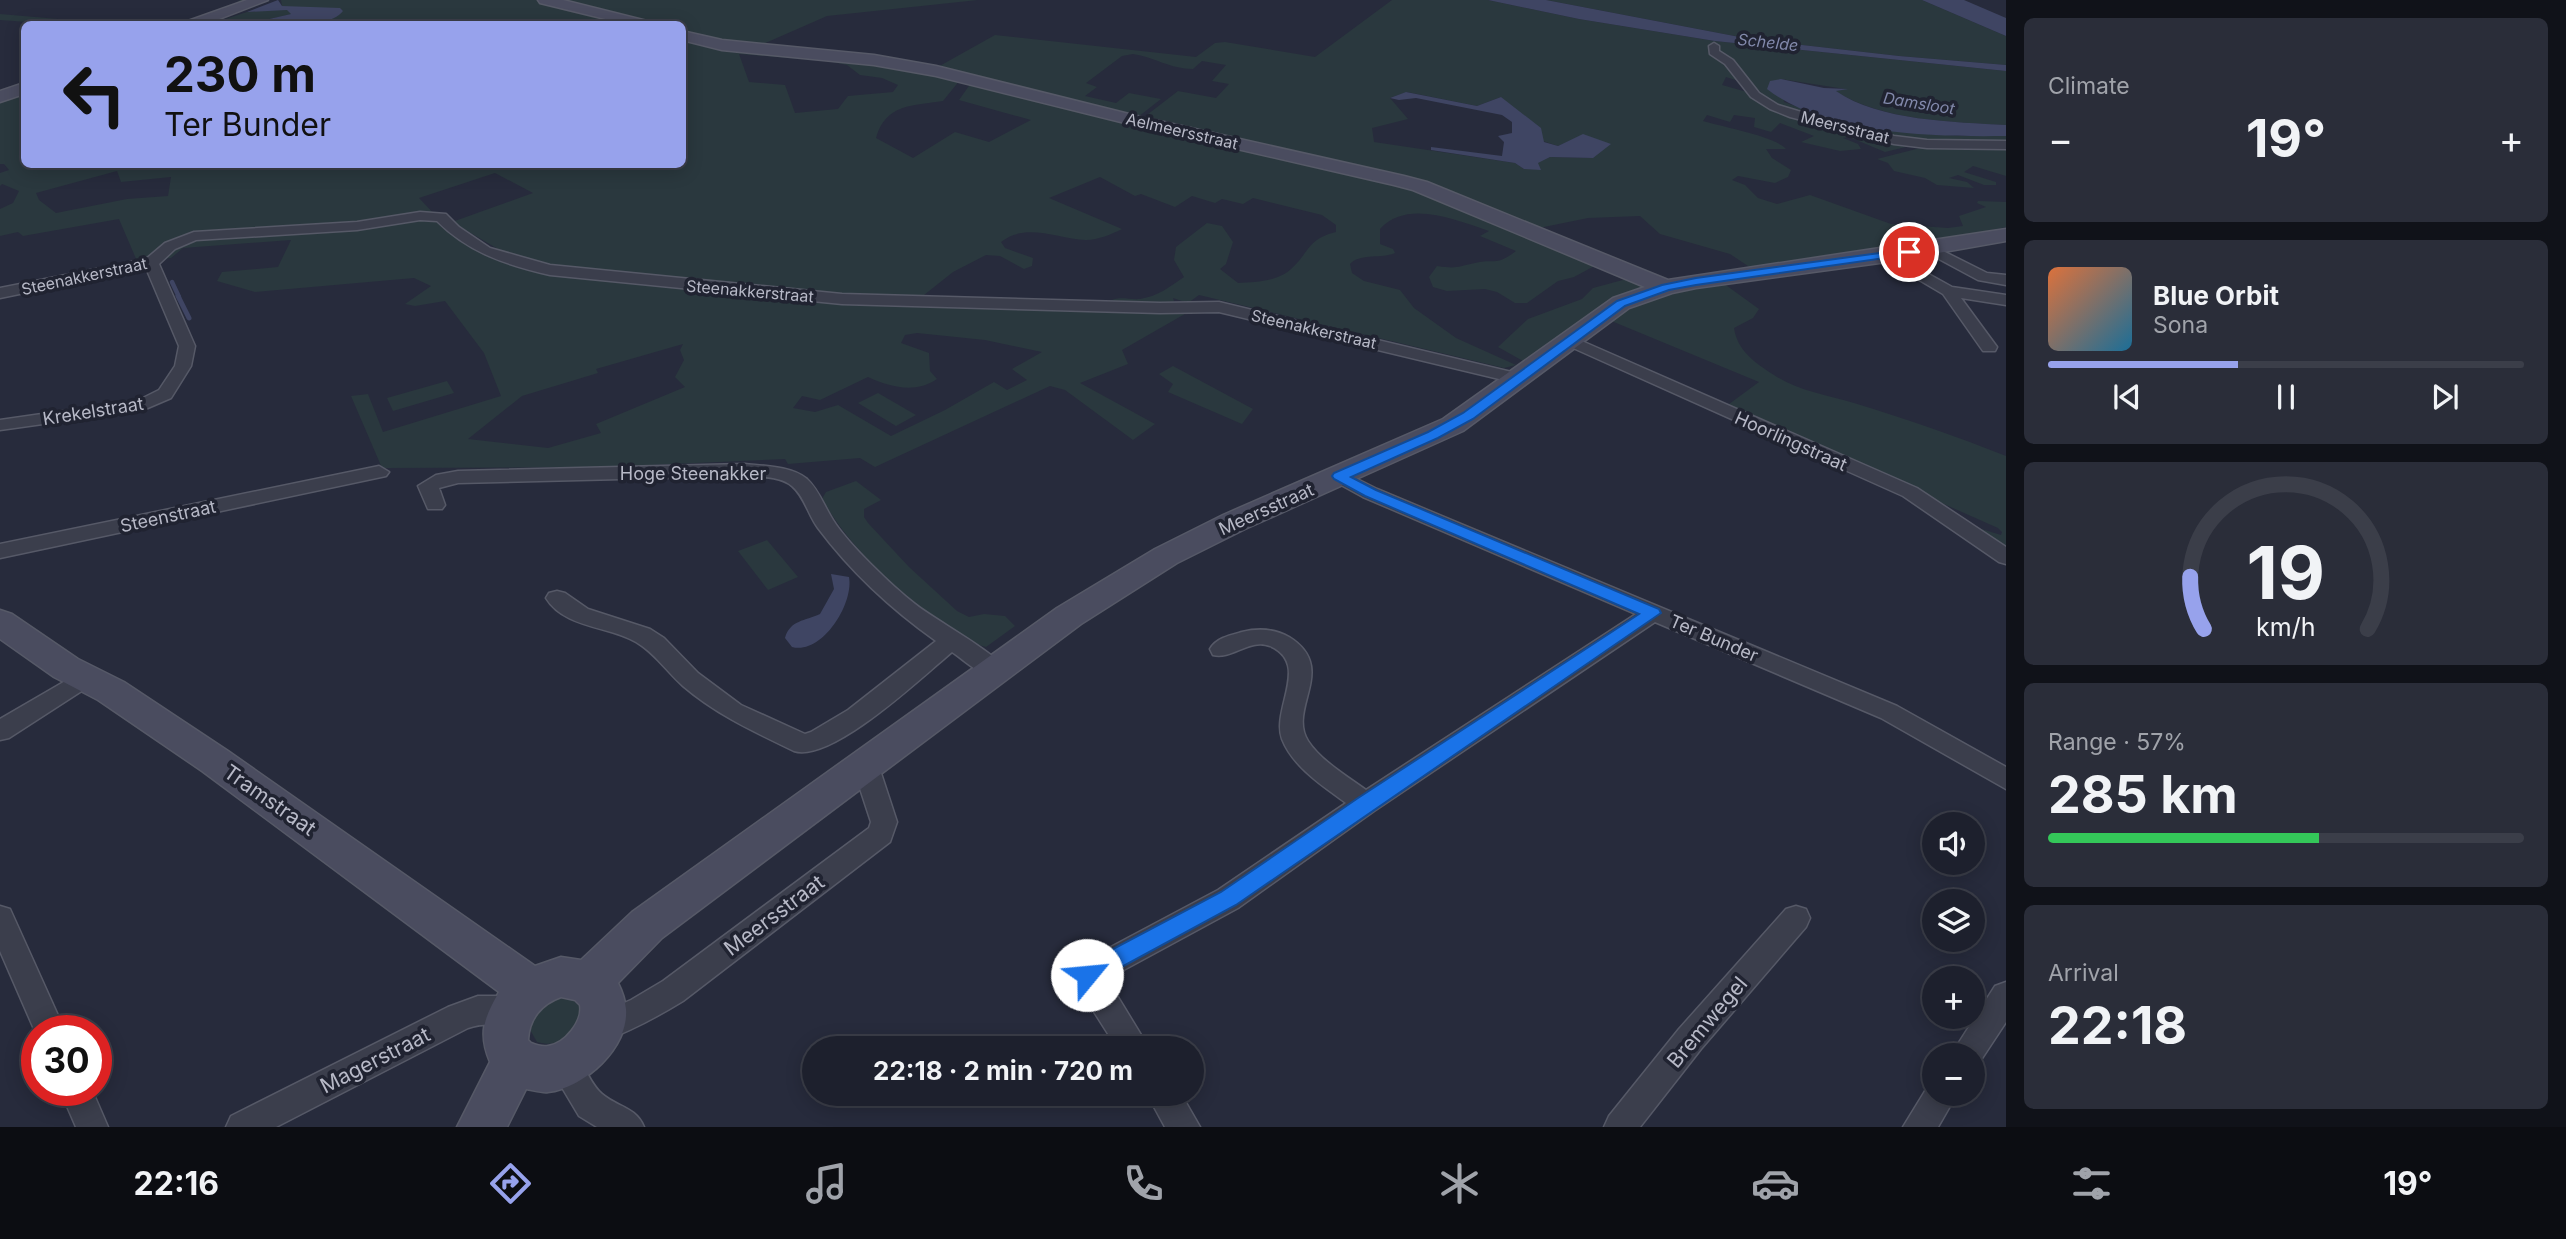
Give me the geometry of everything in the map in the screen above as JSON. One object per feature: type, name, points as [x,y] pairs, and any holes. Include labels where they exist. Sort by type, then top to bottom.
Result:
[{"type":"main road","points":[[201,21],[261,0]]},
{"type":"main road","points":[[210,21],[270,0]]},
{"type":"main road","points":[[545,0],[630,21]]},
{"type":"main road","name":"Aelmeersstraat","points":[[686,36],[722,45],[874,60],[936,71],[1150,124],[1397,180],[1457,201],[1666,287]]},
{"type":"main road","points":[[0,95],[21,87]]},
{"type":"main road","name":"Meersstraat","points":[[589,982],[648,925],[1069,616],[1155,562],[1234,522],[1453,425],[1520,379],[1568,340],[1621,303],[1666,287],[1931,249],[2006,235]]},
{"type":"main road","name":"Tramstraat","points":[[0,622],[66,668],[111,691],[226,768],[522,1000]]},
{"type":"main road","points":[[561,978],[576,978],[589,982],[598,990],[605,1014],[592,1043],[580,1055],[547,1069],[530,1068],[516,1061],[508,1051],[504,1038],[506,1024],[522,1000],[561,978]]},
{"type":"main road","points":[[481,1127],[516,1061]]},
{"type":"street","name":"Meersstraat","points":[[1714,46],[1714,52],[1729,62],[1755,95],[1774,107],[1794,114],[1894,140],[1927,144],[2006,145]]},
{"type":"street","name":"Steenakkerstraat","points":[[0,293],[151,263],[170,246],[194,236],[337,228],[420,216],[441,217],[454,230],[485,251],[518,263],[550,270],[842,299],[1160,308],[1219,307],[1520,379]]},
{"type":"street","points":[[1931,249],[1983,277],[2006,280]]},
{"type":"street","points":[[1887,255],[1948,291],[2006,300]]},
{"type":"street","name":"Krekelstraat","points":[[0,425],[143,405],[166,394],[183,366],[187,346],[151,263]]},
{"type":"street","points":[[1948,291],[1989,348]]},
{"type":"street","name":"Hoorlingstraat","points":[[1568,340],[1910,492],[2006,557]]},
{"type":"street","name":"Hoge Steenakker","points":[[435,505],[428,486],[443,479],[576,473],[745,470],[776,473],[798,481],[810,495],[825,524],[874,579],[906,609],[994,670]]},
{"type":"street","name":"Steenstraat","points":[[0,551],[372,474]]},
{"type":"street","name":"Ter Bunder","points":[[1339,476],[1370,493],[1889,712],[2006,779]]},
{"type":"street","points":[[557,597],[580,614],[649,639],[690,679],[733,711],[803,744],[811,744],[836,732],[951,641]]},
{"type":"street","points":[[1126,1036],[1087,975],[1228,899],[1365,804],[1653,613]]},
{"type":"street","points":[[1221,649],[1247,638],[1273,638],[1294,653],[1301,674],[1292,727],[1294,738],[1302,752],[1365,804]]},
{"type":"street","points":[[0,731],[86,677]]},
{"type":"street","name":"Meersstraat","points":[[601,1028],[642,1010],[673,991],[881,834],[884,822],[866,764]]},
{"type":"street","name":"Bremwegel","points":[[1620,1127],[1690,1040],[1796,918]]},
{"type":"street","points":[[2,928],[43,1015]]},
{"type":"street","points":[[1974,1043],[2006,996]]},
{"type":"street","name":"Magerstraat","points":[[242,1127],[460,1017],[522,1000]]},
{"type":"street","points":[[564,1064],[590,1105],[628,1127]]},
{"type":"street","points":[[83,1106],[92,1127]]},
{"type":"street","points":[[1171,1106],[1184,1127]]},
{"type":"street","points":[[1919,1127],[1933,1106]]},
{"type":"shaded area","points":[[240,0],[254,0],[194,21],[186,21]]},
{"type":"shaded area","points":[[281,0],[978,0],[827,16],[761,45],[732,43],[686,34],[686,21],[639,21],[619,16],[611,20],[616,21],[317,21],[340,8],[294,9],[282,6]]},
{"type":"shaded area","points":[[1392,0],[1488,0],[1579,19],[1715,41],[2006,71],[2006,125],[1940,121],[1896,114],[1874,109],[1835,91],[1845,89],[1781,79],[1784,102],[1839,120],[1920,133],[2006,136],[2006,143],[1920,139],[1836,124],[1771,102],[1741,72],[1727,64],[1742,82],[1726,77],[1722,85],[1747,92],[1751,98],[1770,107],[1914,145],[1885,152],[1849,137],[1843,138],[1858,144],[1861,149],[1840,151],[1801,142],[1814,136],[1780,123],[1771,132],[1754,127],[1755,118],[1734,115],[1730,122],[1707,115],[1703,121],[1760,136],[1786,149],[1766,149],[1772,158],[1791,170],[1788,177],[1775,183],[1738,176],[1732,180],[1745,185],[1758,198],[1777,204],[1810,195],[1891,224],[1948,228],[1963,226],[1959,216],[1986,207],[1977,203],[1978,201],[2006,202],[2006,227],[1960,237],[1751,268],[1730,254],[1660,234],[1640,216],[1588,218],[1539,228],[1436,194],[1600,263],[1574,277],[1558,281],[1527,303],[1515,303],[1497,292],[1485,289],[1447,291],[1433,287],[1429,277],[1437,266],[1456,267],[1499,261],[1516,251],[1480,236],[1489,231],[1447,218],[1418,214],[1391,220],[1380,229],[1380,244],[1393,249],[1395,253],[1359,258],[1350,264],[1352,273],[1364,281],[1400,290],[1414,308],[1456,338],[1516,365],[1504,368],[1199,295],[1188,303],[1173,298],[1174,301],[1164,309],[1190,311],[1122,350],[1128,364],[1080,383],[1155,424],[1133,440],[1065,390],[1050,386],[875,467],[860,458],[788,464],[785,459],[604,467],[382,468],[351,396],[368,394],[383,432],[501,396],[484,353],[445,301],[415,306],[405,304],[431,286],[414,278],[255,292],[217,281],[222,272],[278,267],[291,240],[183,248],[171,258],[137,261],[119,219],[23,236],[18,232],[0,236],[0,209],[13,203],[19,191],[2,184],[0,186],[0,173],[9,170],[4,164],[0,164],[0,99],[21,91],[21,168],[686,168],[686,39],[936,68],[995,35],[1196,57],[1215,43],[1225,42],[1315,57]],"holes":[[[739,54],[827,61],[847,65],[860,75],[882,78],[898,85],[893,92],[848,96],[838,109],[795,113],[785,85],[749,82]],[[1133,54],[1193,69],[1202,61],[1226,65],[1212,81],[1229,84],[1216,98],[1178,91],[1143,118],[1138,117],[1161,99],[1129,93],[1116,103],[1085,96],[1097,87],[1086,83],[1122,56]],[[960,80],[971,83],[959,100],[1031,120],[989,142],[955,132],[913,158],[876,138],[886,118],[894,112],[902,108],[943,101]],[[1407,92],[1477,106],[1501,97],[1543,141],[1558,146],[1583,135],[1593,158],[1550,157],[1537,163],[1540,169],[1524,169],[1515,163],[1374,142],[1372,128],[1408,119],[1390,98]],[[117,171],[121,182],[171,177],[168,196],[127,199],[56,213],[39,200],[36,193]],[[495,173],[533,193],[452,222],[515,259],[567,270],[886,299],[919,299],[953,272],[986,255],[1000,256],[1024,269],[1032,266],[1033,258],[1005,248],[1001,242],[1021,233],[1091,240],[1122,229],[1049,198],[1100,177],[1135,196],[1141,194],[1175,207],[1192,196],[1215,203],[1222,199],[1243,204],[1253,198],[1322,215],[1336,225],[1336,232],[1319,238],[1297,263],[1279,277],[1238,283],[1220,269],[1226,264],[1233,242],[1222,226],[1207,223],[1176,247],[1174,260],[1184,277],[1153,296],[1140,299],[1118,298],[1108,303],[789,298],[525,269],[486,255],[456,237],[419,198]],[[917,333],[985,340],[1042,352],[1012,369],[1027,380],[1007,390],[994,382],[891,436],[838,405],[815,412],[793,408],[802,396],[820,400],[868,377],[885,384],[911,388],[929,384],[937,379],[930,371],[929,353],[901,343],[905,335]],[[683,344],[680,350],[684,360],[675,377],[685,387],[596,424],[601,433],[548,448],[468,439],[522,396],[598,373],[596,369]]]},
{"type":"shaded area","points":[[1546,0],[1922,0],[2006,36],[2006,65],[1750,39]]},
{"type":"shaded area","points":[[287,9],[292,14],[260,21],[219,21],[247,12]]},
{"type":"shaded area","points":[[0,14],[81,21],[0,20]]},
{"type":"shaded area","points":[[1928,146],[2006,148],[2006,176],[1973,166],[1964,172],[1996,182],[1996,185],[1984,185],[1958,175],[1949,178],[1967,182],[1974,188],[1937,185],[1925,178],[1894,171],[1888,163],[1877,159]]},
{"type":"shaded area","points":[[1634,277],[1651,284],[1609,302],[1523,361],[1498,347],[1528,319],[1582,299],[1593,288]]},
{"type":"shaded area","points":[[1723,283],[1759,309],[1753,318],[1734,328],[1743,349],[1754,361],[1774,375],[1803,389],[1912,422],[2006,456],[2006,548],[1978,528],[2001,535],[2002,532],[1998,528],[1725,407],[1759,382],[1609,320],[1650,299]]},
{"type":"shaded area","points":[[1173,366],[1253,409],[1242,424],[1168,392],[1173,384],[1159,374]]},
{"type":"shaded area","points":[[447,381],[454,393],[393,411],[387,398]]},
{"type":"shaded area","points":[[878,393],[916,415],[896,426],[858,403]]},
{"type":"shaded area","points":[[856,481],[881,500],[864,509],[864,517],[868,523],[909,567],[957,611],[969,617],[984,614],[1005,616],[1015,626],[986,647],[965,639],[917,607],[851,541],[822,499],[826,492]]},
{"type":"shaded area","points":[[767,540],[798,577],[768,590],[738,551]]},
{"type":"shaded area","points":[[555,998],[573,1000],[579,1006],[580,1023],[556,1043],[537,1042],[529,1028],[537,1010]]},
{"type":"water","points":[[278,0],[282,6],[340,8],[343,11],[325,21],[260,21],[291,14],[287,10],[247,12]]},
{"type":"water","name":"Schelde","points":[[1488,0],[1546,0],[1750,39],[2006,65],[2006,71],[1715,41],[1579,19]]},
{"type":"water","points":[[1922,0],[1964,0],[2006,18],[2006,36]]},
{"type":"water","points":[[1781,79],[1824,88],[1848,89],[1836,91],[1874,109],[1895,114],[1941,121],[2006,125],[2006,136],[1914,134],[1850,124],[1819,116],[1791,104],[1767,89],[1770,81]]},
{"type":"water","points":[[1406,92],[1477,106],[1501,97],[1541,128],[1544,142],[1558,146],[1583,134],[1611,144],[1593,158],[1550,157],[1538,163],[1541,170],[1524,169],[1515,163],[1431,150],[1431,147],[1502,156],[1504,142],[1498,136],[1512,133],[1512,122],[1502,115],[1416,98],[1390,98]]},
{"type":"water","points":[[831,574],[849,577],[849,588],[841,613],[825,635],[814,643],[792,647],[785,638],[787,632],[799,622],[820,614],[834,589]]},
{"type":"waterway","points":[[172,282],[179,297]]},
{"type":"waterway","points":[[178,296],[189,318]]},
{"type":"route","points":[[1087,975],[1228,899],[1365,804],[1653,613],[1370,493],[1339,476],[1433,435],[1468,416],[1621,303],[1666,287],[1696,281],[1909,252]]},
{"type":"water label","name":"Damsloot","points":[[1919,103]]}]
